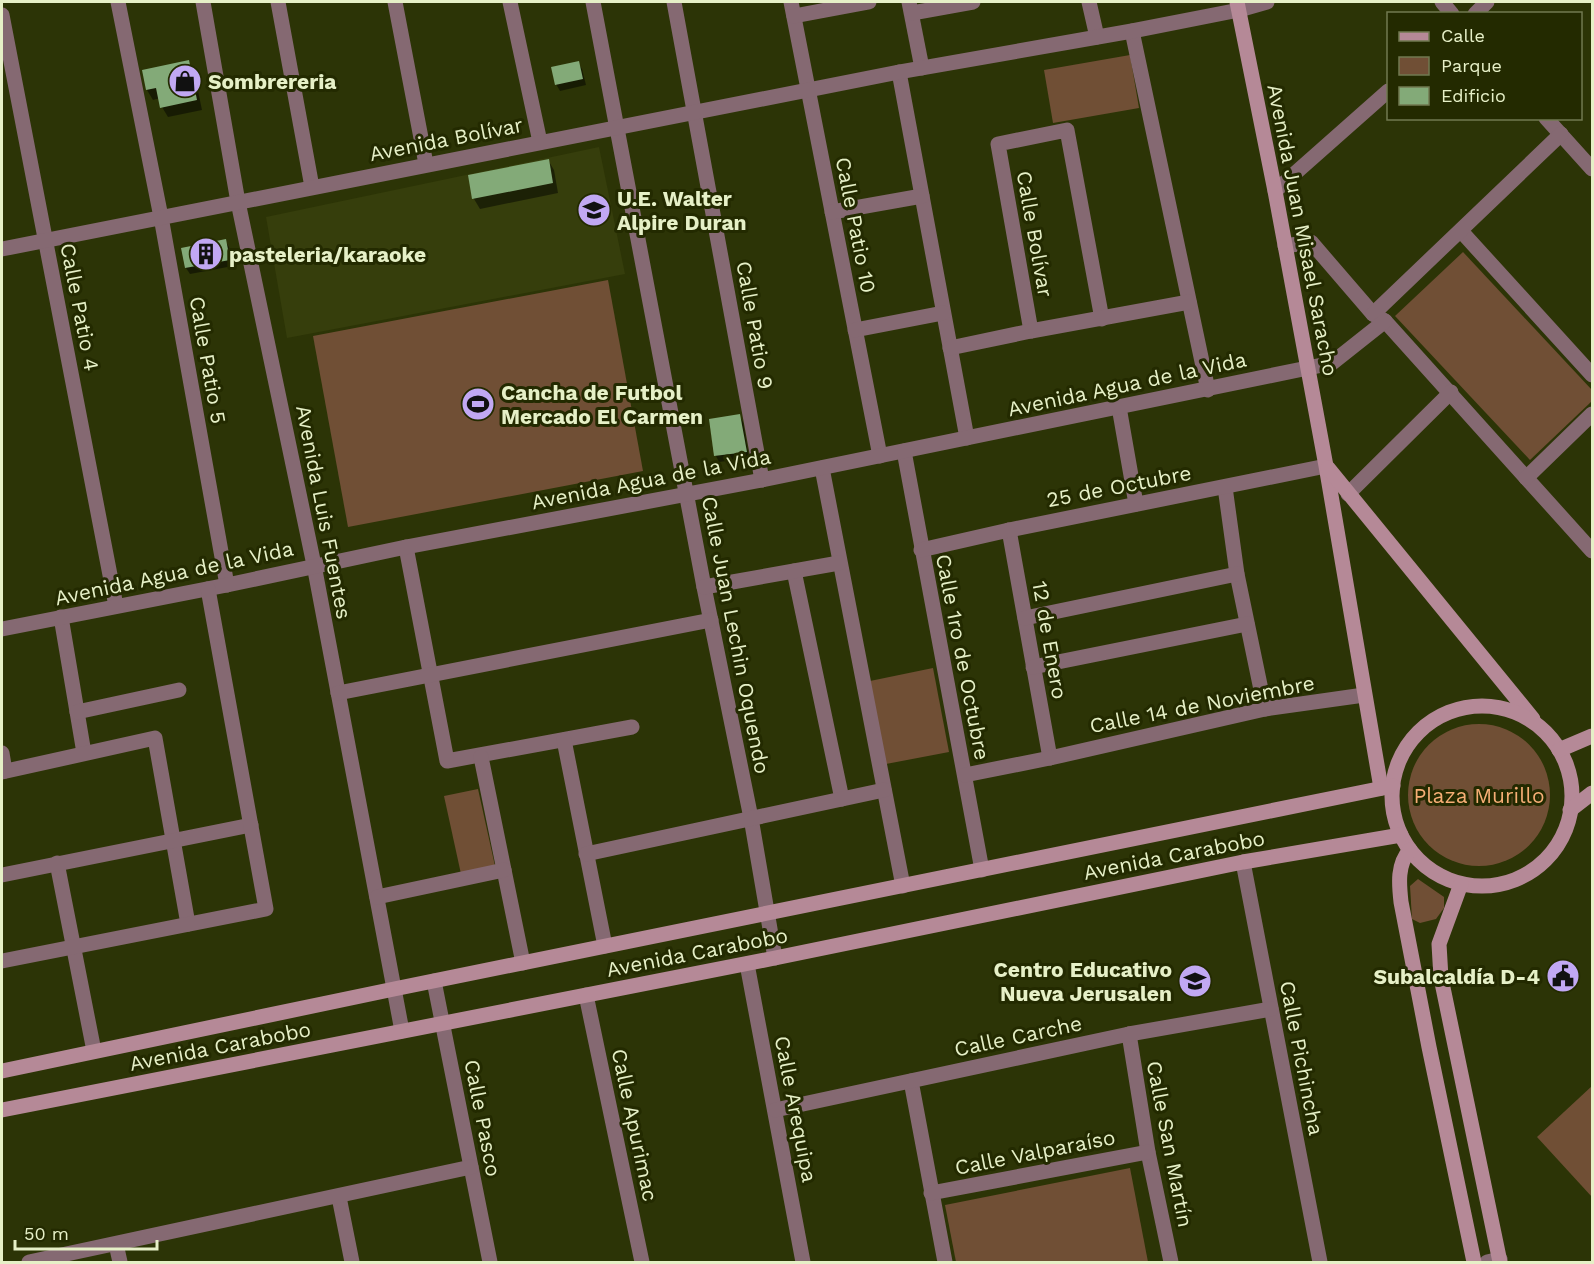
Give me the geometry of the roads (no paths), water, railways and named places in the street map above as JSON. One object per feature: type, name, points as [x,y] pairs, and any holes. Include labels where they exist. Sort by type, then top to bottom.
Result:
[{"type":"street","name":"Calle Patio 5","points":[[118,2],[161,217],[227,585]]},
{"type":"street","name":"Avenida Luis Fuentes","points":[[203,2],[238,202],[314,565],[402,1031]]},
{"type":"street","points":[[278,2],[312,187]]},
{"type":"street","points":[[395,2],[426,165]]},
{"type":"street","points":[[510,2],[540,142]]},
{"type":"street","name":"Calle Juan Lechin Oquendo","points":[[593,2],[704,587],[751,818],[775,958]]},
{"type":"street","name":"Calle Patio 9","points":[[674,2],[762,480]]},
{"type":"street","points":[[792,9],[870,2]]},
{"type":"street","points":[[922,68],[910,8],[973,2]]},
{"type":"street","points":[[1089,2],[1097,38]]},
{"type":"street","points":[[967,438],[899,72],[1097,38],[1238,6],[1267,2]]},
{"type":"street","name":"Avenida Juan Misael Saracho","points":[[1238,6],[1326,466],[1364,695],[1387,787]]},
{"type":"street","name":"Calle Patio 10","points":[[792,9],[880,456]]},
{"type":"street","name":"Calle Patio 4","points":[[2,15],[117,606]]},
{"type":"street","points":[[1132,31],[1208,390]]},
{"type":"street","name":"Avenida Bolívar","points":[[2,249],[899,72]]},
{"type":"street","points":[[1275,190],[1387,93]]},
{"type":"street","points":[[1548,120],[1593,169]]},
{"type":"street","name":"Calle Bolívar","points":[[1031,331],[998,144],[1067,130],[1102,319]]},
{"type":"street","name":"Avenida Agua de la Vida","points":[[2,626],[208,589],[314,565],[762,480],[1332,363],[1379,318],[1461,231],[1561,134]]},
{"type":"street","points":[[832,212],[922,196]]},
{"type":"street","points":[[1461,231],[1593,375]]},
{"type":"street","points":[[1285,246],[1311,242],[1593,551]]},
{"type":"street","points":[[950,348],[1190,302]]},
{"type":"street","points":[[855,330],[944,313]]},
{"type":"street","points":[[1348,494],[1451,393]]},
{"type":"street","points":[[1119,407],[1136,504]]},
{"type":"street","points":[[1526,478],[1593,414]]},
{"type":"street","name":"Calle 1ro de Octubre","points":[[904,451],[982,870]]},
{"type":"street","name":"Avenida Juan Misael Saracho","points":[[1326,466],[1540,728]]},
{"type":"street","name":"25 de Octubre","points":[[921,550],[1326,466]]},
{"type":"street","points":[[822,468],[903,886]]},
{"type":"street","points":[[1225,487],[1237,574],[1265,709]]},
{"type":"street","name":"12 de Enero","points":[[1010,530],[1050,758]]},
{"type":"street","points":[[406,547],[447,761],[481,757],[632,727]]},
{"type":"street","points":[[704,587],[839,563]]},
{"type":"street","points":[[794,571],[842,799]]},
{"type":"street","points":[[1025,618],[1237,574]]},
{"type":"street","points":[[2,961],[266,909],[208,589]]},
{"type":"street","points":[[61,617],[84,753]]},
{"type":"street","points":[[338,693],[711,620]]},
{"type":"street","points":[[1033,667],[1247,624]]},
{"type":"street","points":[[77,712],[179,690]]},
{"type":"street","name":"Calle 14 de Noviembre","points":[[965,775],[1265,709],[1364,695]]},
{"type":"street","points":[[1477,706],[1497,708],[1524,717],[1540,728],[1559,750],[1570,779],[1570,810],[1565,829],[1556,847],[1536,868],[1501,885],[1461,884],[1432,872],[1410,850],[1401,835],[1387,787],[1411,742],[1432,722],[1449,713],[1477,706]]},
{"type":"street","points":[[1559,750],[1593,736]]},
{"type":"street","points":[[2,753],[3,771],[155,738],[188,924]]},
{"type":"street","points":[[564,740],[605,946]]},
{"type":"street","points":[[481,757],[523,963]]},
{"type":"street","name":"Avenida Carabobo","points":[[2,1071],[1387,787]]},
{"type":"street","points":[[586,854],[885,790]]},
{"type":"street","points":[[1570,810],[1593,793]]},
{"type":"street","points":[[2,875],[251,825]]},
{"type":"street","name":"Avenida Carabobo","points":[[2,1110],[747,964],[1242,862],[1401,835]]},
{"type":"street","points":[[1410,850],[1401,868],[1399,881],[1401,902],[1474,1263]]},
{"type":"street","name":"Calle Pichincha","points":[[1242,862],[1320,1263]]},
{"type":"street","points":[[57,863],[94,1051]]},
{"type":"street","points":[[377,897],[504,870]]},
{"type":"street","points":[[1461,884],[1439,944],[1438,960],[1496,1262]]},
{"type":"street","name":"Calle Arequipa","points":[[747,964],[803,1263]]},
{"type":"street","name":"Calle Pasco","points":[[434,981],[490,1263]]},
{"type":"street","name":"Calle Apurimac","points":[[586,995],[642,1263]]},
{"type":"street","name":"Calle Carche","points":[[775,1110],[1129,1034],[1271,1009]]},
{"type":"street","name":"Calle San Martín","points":[[1129,1034],[1148,1152],[1171,1263]]},
{"type":"street","points":[[911,1081],[945,1263]]},
{"type":"street","name":"Calle Valparaíso","points":[[931,1193],[1148,1152]]},
{"type":"street","points":[[29,1263],[471,1167]]},
{"type":"street","points":[[339,1197],[352,1263]]},
{"type":"street","points":[[116,1244],[120,1263]]},
{"type":"place","name":"Sombrereria","points":[[185,81]]},
{"type":"place","name":"U.E. Walter Alpire Duran","points":[[594,210]]},
{"type":"place","name":"pasteleria/karaoke","points":[[206,254]]},
{"type":"place","name":"Cancha de Futbol Mercado El Carmen","points":[[478,404]]},
{"type":"place","name":"Subalcaldía D-4","points":[[1563,976]]},
{"type":"place","name":"Centro Educativo Nueva Jerusalen","points":[[1195,981]]},
{"type":"park label","name":"Plaza Murillo","points":[[1479,795]]}]
